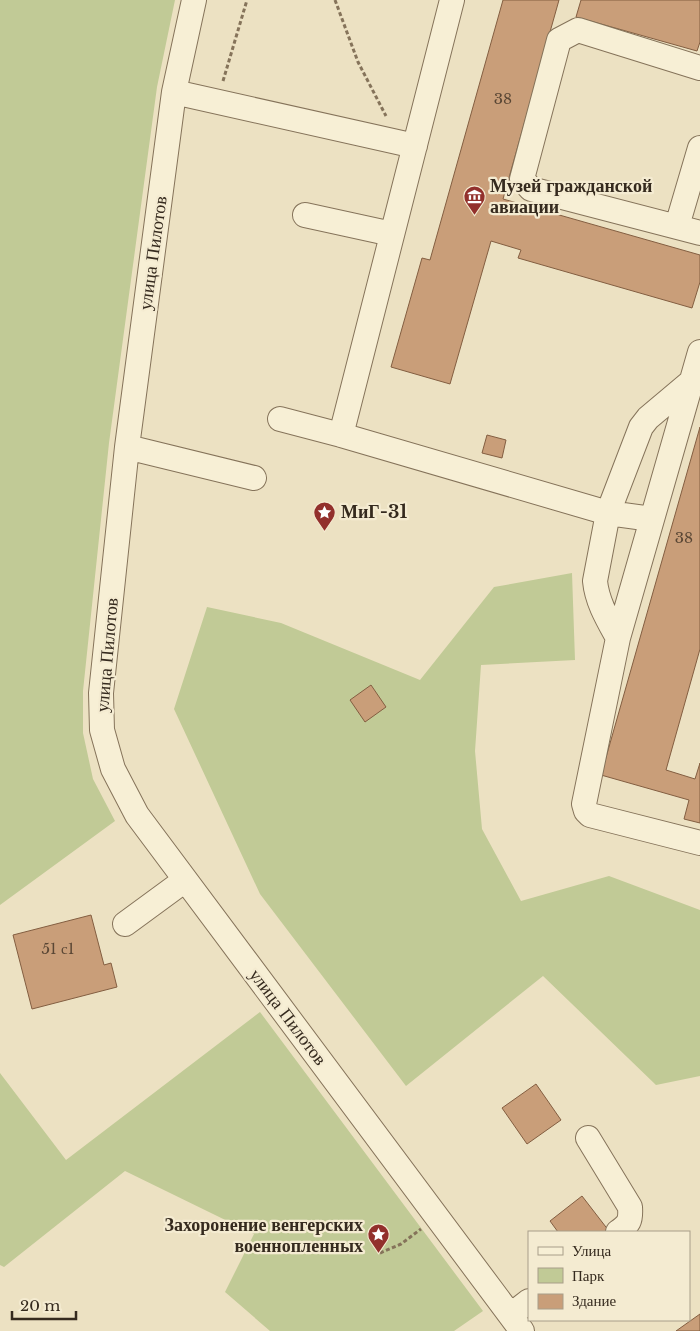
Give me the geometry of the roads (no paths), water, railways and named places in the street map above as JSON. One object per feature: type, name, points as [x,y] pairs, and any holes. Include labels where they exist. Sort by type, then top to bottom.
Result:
[{"type":"street","name":"улица Пилотов","points":[[194,0],[174,92],[127,447],[101,693],[102,730],[113,769],[137,815],[438,1219],[521,1316]]},
{"type":"street","points":[[341,435],[392,234],[408,145],[452,0]]},
{"type":"street","points":[[700,68],[578,30],[559,40],[522,179],[531,189],[700,233]]},
{"type":"street","points":[[174,92],[408,145]]},
{"type":"street","points":[[677,226],[700,148]]},
{"type":"street","points":[[305,214],[392,234]]},
{"type":"street","points":[[700,352],[618,638],[584,804],[584,808],[590,815],[700,843]]},
{"type":"street","points":[[618,638],[600,604],[595,581],[608,512],[642,427],[648,418],[692,381]]},
{"type":"street","points":[[280,419],[608,512],[652,519]]},
{"type":"street","points":[[127,447],[254,478]]},
{"type":"street","points":[[125,924],[185,880]]},
{"type":"street","points":[[588,1138],[630,1207],[628,1225],[619,1231]]},
{"type":"place","name":"Музей гражданской авиации","points":[[474,215]]},
{"type":"place","name":"МиГ-31","points":[[325,531]]},
{"type":"place","name":"Захоронение венгерских военнопленных","points":[[379,1254]]}]
